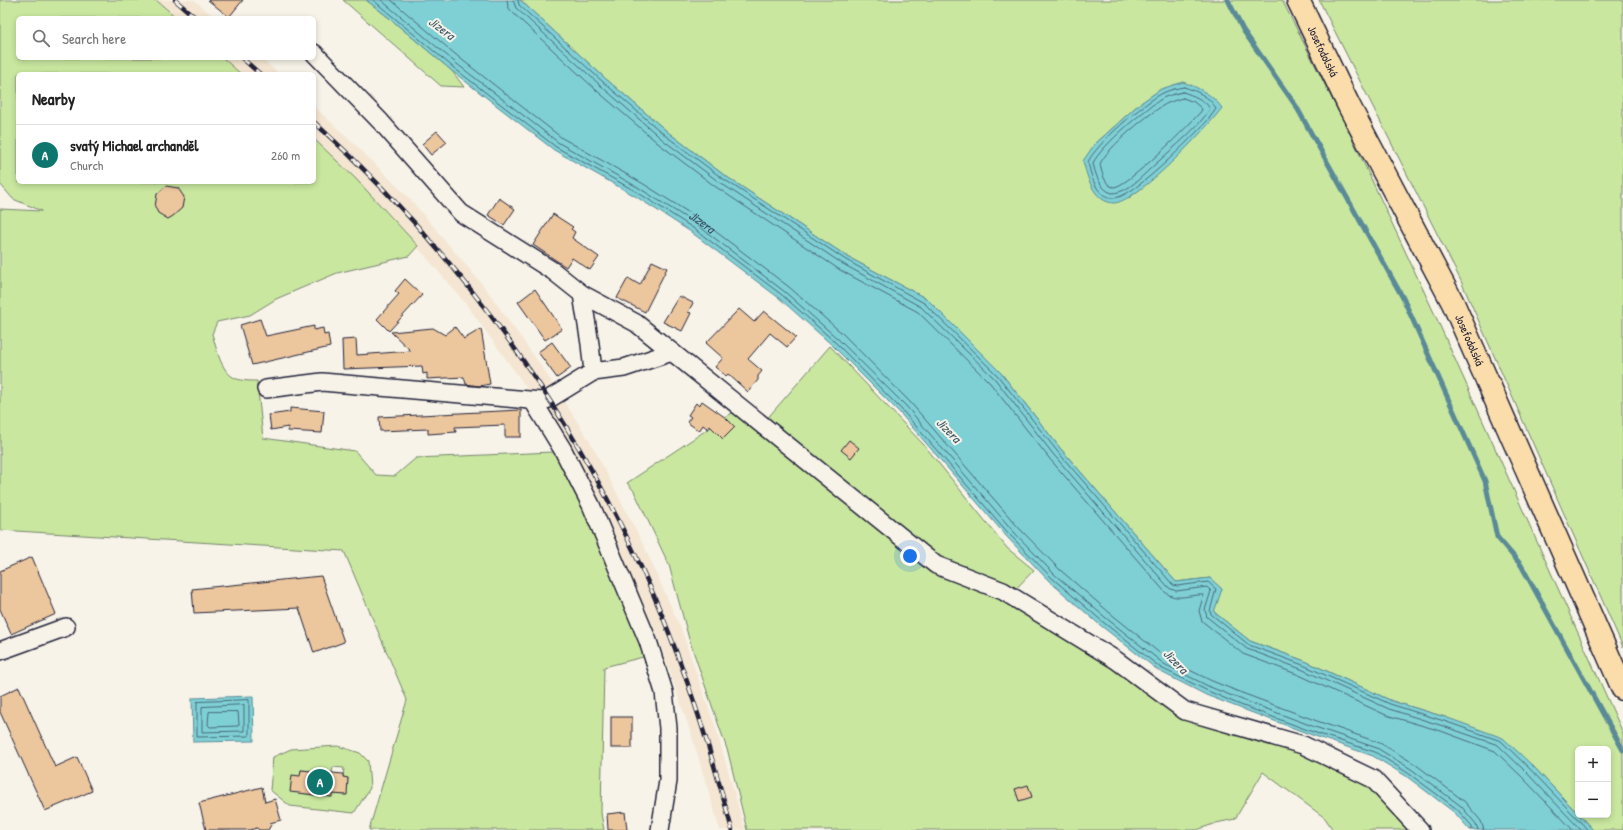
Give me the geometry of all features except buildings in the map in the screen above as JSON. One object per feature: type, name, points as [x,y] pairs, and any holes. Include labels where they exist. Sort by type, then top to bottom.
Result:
[{"type":"main road","name":"Josefodolská","points":[[1298,0],[1349,106],[1452,303],[1623,689]]},
{"type":"street","points":[[316,55],[381,122],[461,213],[553,272],[582,294],[636,323],[936,565],[1003,591],[1116,660],[1184,711],[1303,745],[1373,779],[1420,830]]},
{"type":"street","points":[[582,294],[593,372]]},
{"type":"street","points":[[266,389],[322,382],[541,401],[549,399],[593,372],[624,368],[672,352]]},
{"type":"street","points":[[533,401],[563,450],[591,505],[648,641],[664,692],[668,728],[668,781],[660,830]]},
{"type":"street","points":[[3,650],[66,627]]},
{"type":"shaded area","points":[[156,0],[194,0],[213,16],[175,16]]},
{"type":"shaded area","points":[[225,60],[263,60],[277,72],[239,72]]},
{"type":"shaded area","points":[[316,108],[412,201],[486,289],[544,370],[592,445],[644,546],[681,629],[716,729],[745,830],[720,830],[692,736],[658,638],[622,557],[571,458],[524,384],[466,304],[393,218],[316,141]]},
{"type":"green space","points":[[0,0],[156,0],[175,16],[16,16],[16,60],[225,60],[239,72],[16,72],[16,184],[316,184],[316,141],[356,179],[418,246],[409,256],[337,273],[276,299],[250,315],[217,322],[212,334],[221,362],[224,368],[234,378],[257,381],[263,438],[355,451],[376,475],[395,476],[416,458],[553,452],[561,455],[647,656],[604,667],[601,813],[604,830],[369,830],[407,700],[344,551],[0,530],[0,209],[42,211],[13,199],[0,184]]},
{"type":"green space","points":[[343,0],[366,0],[452,71],[464,87],[441,86]]},
{"type":"green space","points":[[520,0],[1282,0],[1352,138],[1436,317],[1623,733],[1623,830],[1593,830],[1582,818],[1611,818],[1611,746],[1575,746],[1575,811],[1533,766],[1445,717],[1392,701],[1305,661],[1250,641],[1214,612],[1210,578],[1176,582],[1060,448],[1001,373],[927,299],[848,257],[724,175],[669,133],[606,79]],"holes":[[[1161,89],[1191,143],[1129,198],[1094,145],[1138,105]]]},
{"type":"green space","points":[[1319,0],[1623,0],[1623,647],[1461,281]]},
{"type":"green space","points":[[830,346],[924,445],[1007,548],[1034,570],[1006,599],[1062,633],[1181,717],[1295,747],[1368,785],[1408,830],[1333,830],[1325,818],[1263,772],[1235,819],[1216,823],[1197,830],[747,830],[728,752],[689,639],[669,565],[634,491],[627,483],[735,411],[758,429]]},
{"type":"green space","points":[[338,746],[360,753],[368,761],[370,788],[354,813],[290,806],[270,790],[273,757],[291,749]],"holes":[[[333,767],[344,768],[343,777],[348,778],[346,795],[332,794],[331,797],[299,793],[301,770],[332,773]]]},
{"type":"water","name":"Jizera","points":[[366,0],[520,0],[606,79],[669,133],[724,175],[848,257],[927,299],[1001,373],[1060,448],[1176,582],[1210,578],[1222,589],[1214,612],[1250,641],[1305,661],[1392,701],[1445,717],[1503,738],[1533,766],[1575,811],[1575,818],[1582,818],[1593,830],[1470,830],[1455,813],[1406,776],[1373,756],[1312,735],[1206,695],[1159,671],[1100,625],[1048,580],[1007,537],[900,413],[832,345],[779,298],[691,232],[635,196],[554,150],[452,71]]},
{"type":"water","points":[[1183,82],[1205,92],[1222,108],[1187,147],[1154,179],[1138,191],[1124,200],[1113,203],[1100,198],[1092,187],[1083,161],[1094,145],[1138,105],[1161,89]]},
{"type":"water","points":[[253,696],[254,741],[193,742],[192,698]]},
{"type":"waterway","points":[[1228,0],[1243,30],[1296,106],[1403,298],[1485,481],[1497,537],[1521,565],[1623,750]]},
{"type":"railway","points":[[175,0],[194,16]]},
{"type":"railway","points":[[244,60],[258,72]]},
{"type":"railway","points":[[316,124],[367,173],[417,226],[465,282],[509,341],[550,401],[588,464],[623,529],[666,624],[697,711],[732,830]]},
{"type":"place","name":"svatý Michael archanděl","points":[[320,782]]}]
